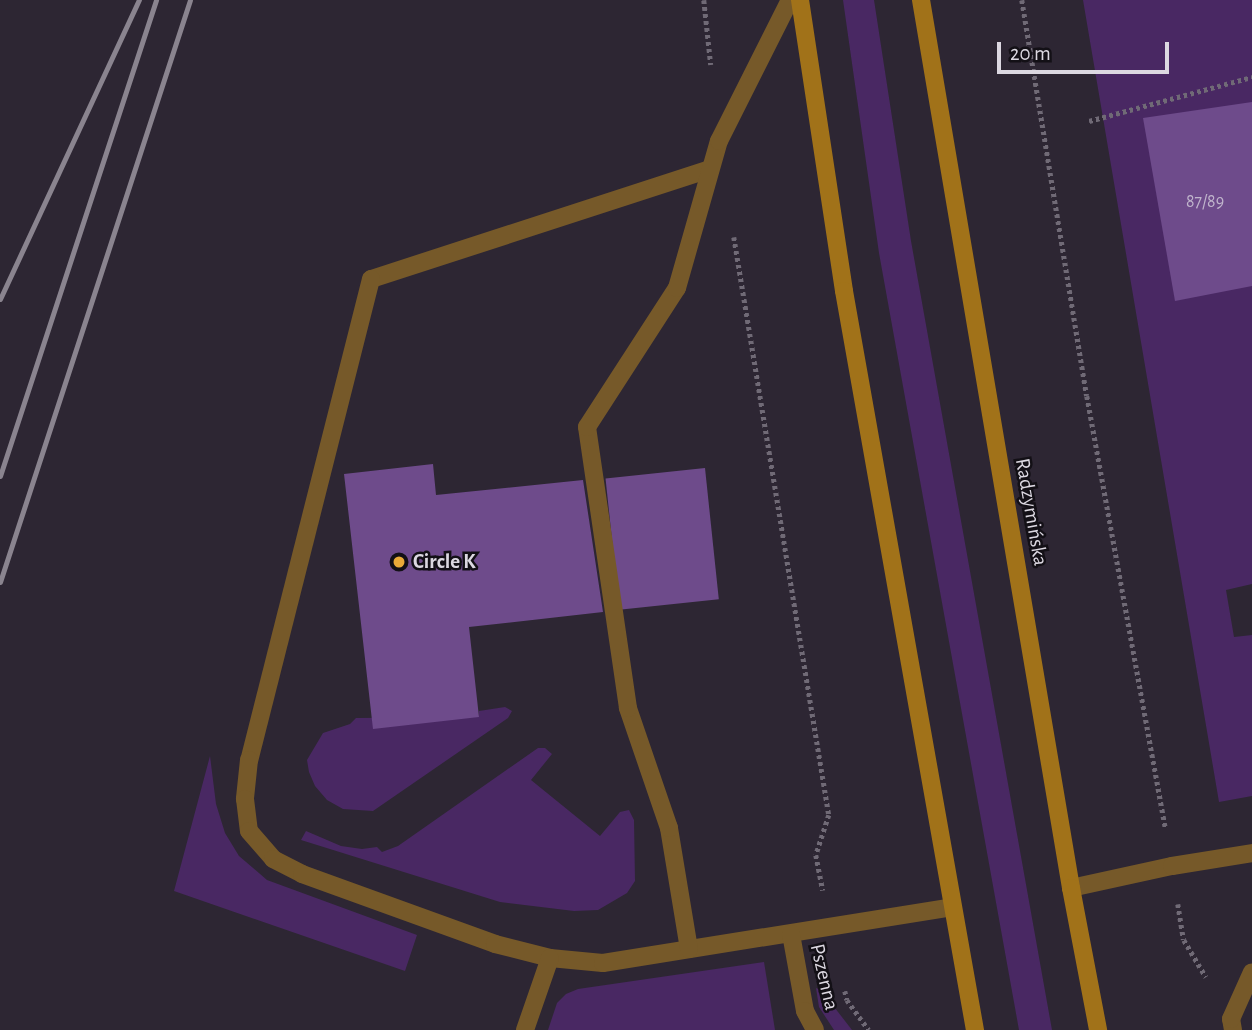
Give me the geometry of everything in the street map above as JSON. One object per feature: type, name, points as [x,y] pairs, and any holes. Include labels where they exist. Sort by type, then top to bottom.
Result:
[{"type":"main road","points":[[800,0],[844,291],[975,1030]]},
{"type":"main road","name":"Radzymińska","points":[[922,0],[1071,888],[1098,1030]]},
{"type":"street","points":[[688,949],[669,828],[628,708],[587,427],[677,288],[719,141],[790,0]]},
{"type":"street","points":[[710,169],[371,279],[249,760],[246,799],[249,831],[273,859],[302,874],[482,940],[550,958],[603,963],[953,907]]},
{"type":"street","points":[[1071,888],[1172,866],[1252,853]]},
{"type":"street","name":"Pszenna","points":[[791,934],[806,1011],[815,1030]]},
{"type":"street","points":[[525,1030],[550,958]]},
{"type":"street","points":[[1232,1025],[1252,972]]},
{"type":"path","points":[[704,0],[712,77]]},
{"type":"path","points":[[1022,0],[1087,396],[1184,940],[1232,1025]]},
{"type":"path","points":[[1089,121],[1252,77]]},
{"type":"path","points":[[732,223],[829,815],[816,855],[829,926],[847,1000],[869,1030]]},
{"type":"shaded area","points":[[843,0],[874,0],[911,241],[1052,1030],[1019,1030],[879,253]]},
{"type":"shaded area","points":[[1083,0],[1252,0],[1252,584],[1226,590],[1234,637],[1252,635],[1252,796],[1219,802]]},
{"type":"shaded area","points":[[505,707],[512,711],[508,718],[373,811],[343,809],[327,800],[315,786],[309,772],[307,760],[323,733],[350,724],[356,718],[479,717],[479,711]]},
{"type":"shaded area","points":[[538,748],[545,748],[552,754],[531,780],[600,836],[620,812],[629,810],[634,820],[635,881],[627,893],[598,910],[574,911],[500,902],[301,840],[306,831],[341,846],[362,849],[377,847],[382,852],[398,846]]},
{"type":"shaded area","points":[[210,756],[216,804],[225,833],[239,856],[267,880],[417,935],[405,971],[174,891]]},
{"type":"shaded area","points":[[764,962],[775,1030],[548,1030],[557,1003],[566,994],[578,989]]},
{"type":"shaded area","points":[[816,988],[821,990],[852,1030],[834,1030],[819,1007]]},
{"type":"building","points":[[1252,102],[1252,286],[1175,301],[1143,118]]},
{"type":"building","points":[[433,464],[436,495],[583,480],[603,612],[469,627],[479,717],[373,729],[344,474]]},
{"type":"building","points":[[705,468],[719,599],[619,610],[606,478]]},
{"type":"railway","points":[[0,299],[139,0]]},
{"type":"railway","points":[[0,476],[156,0]]},
{"type":"railway","points":[[0,582],[190,0]]},
{"type":"place","name":"Circle K","points":[[399,562]]}]
